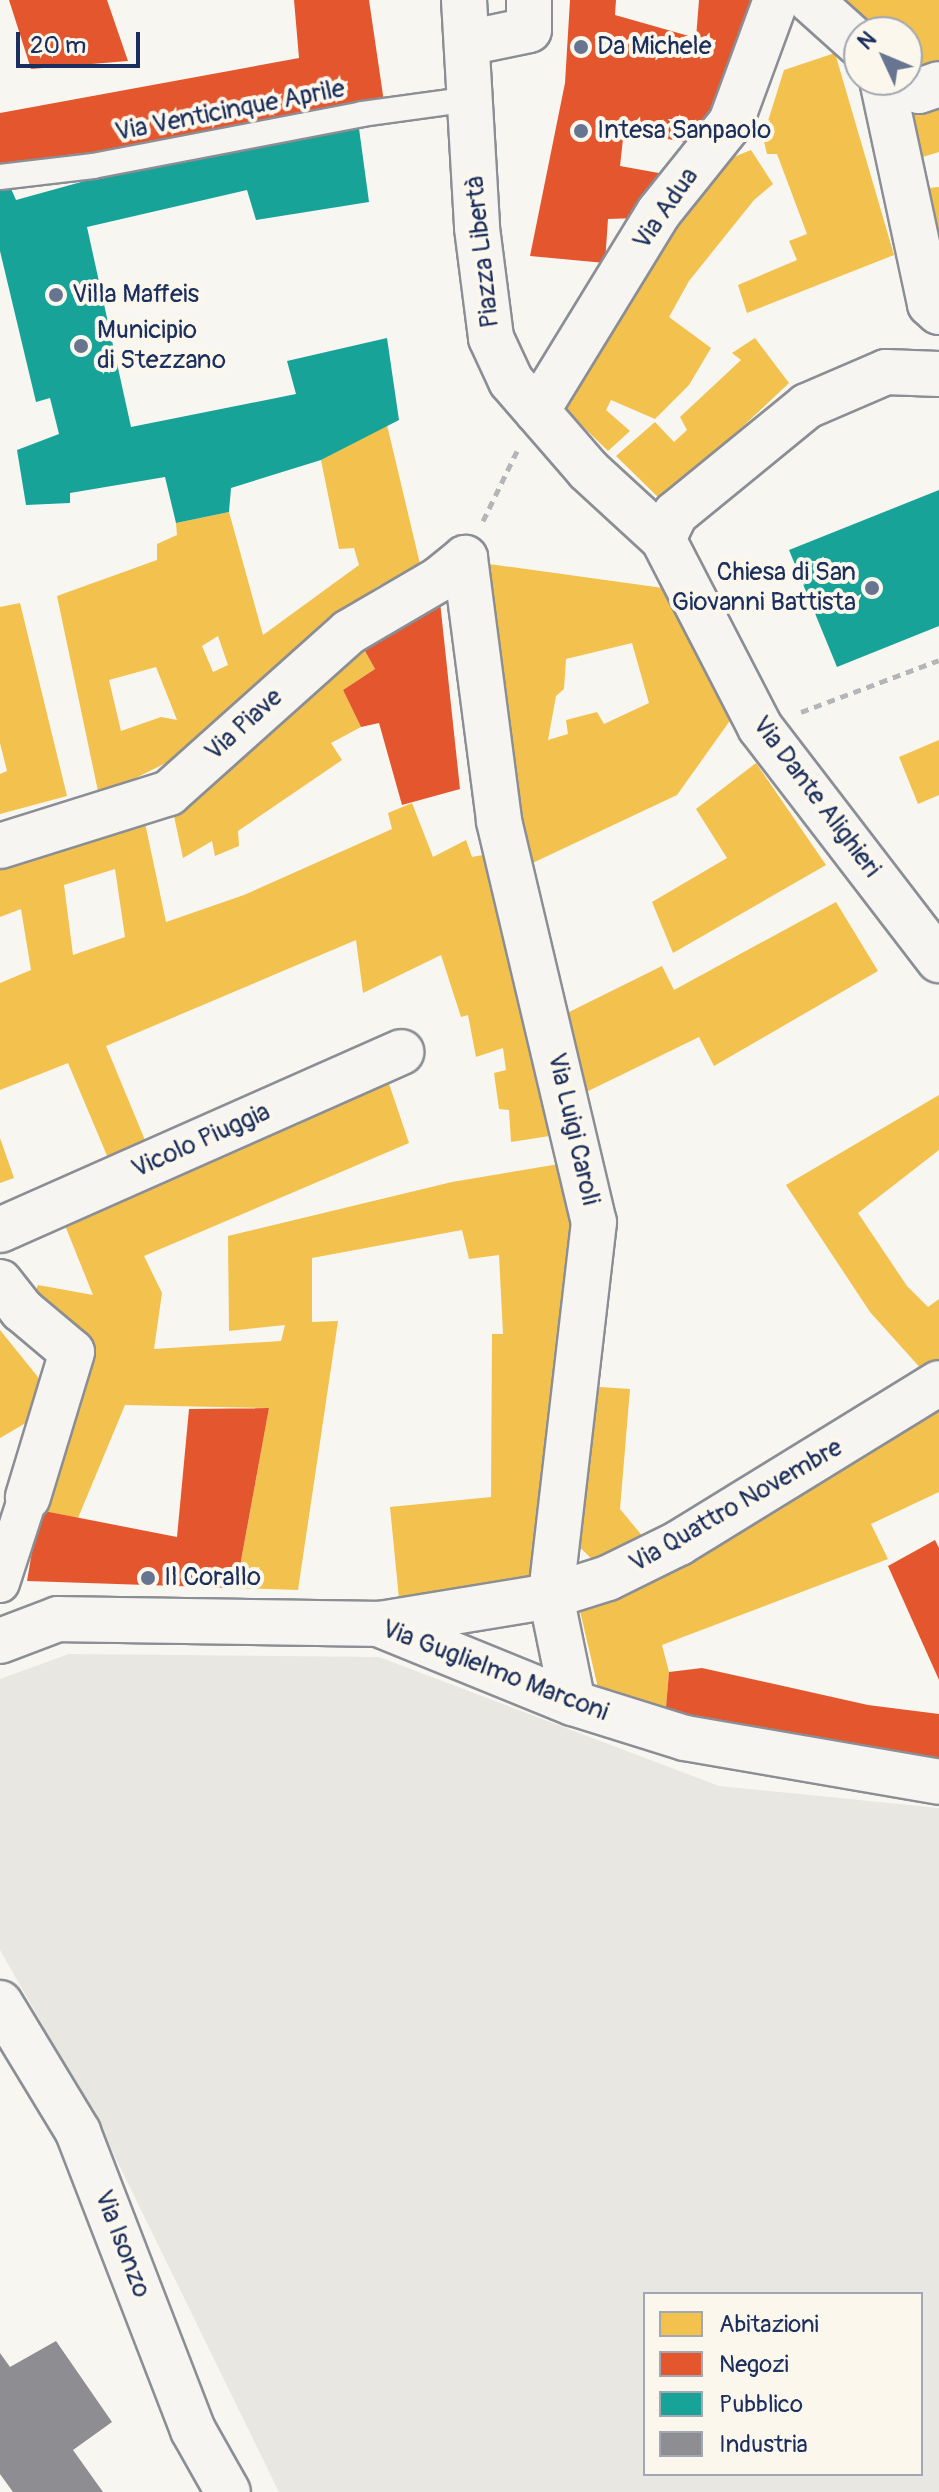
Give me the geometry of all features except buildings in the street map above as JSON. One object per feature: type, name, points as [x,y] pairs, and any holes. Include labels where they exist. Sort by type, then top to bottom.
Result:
[{"type":"street","name":"Piazza Libertà","points":[[464,0],[477,228],[491,338],[511,381],[588,470],[663,539]]},
{"type":"street","points":[[467,43],[529,30],[529,0]]},
{"type":"street","name":"Via Adua","points":[[537,411],[659,212],[731,122],[776,0]]},
{"type":"street","points":[[810,0],[843,30]]},
{"type":"street","points":[[885,96],[930,304],[939,312]]},
{"type":"street","points":[[663,539],[675,514],[807,406],[886,372],[939,374]]},
{"type":"street","name":"Via Dante Alighieri","points":[[663,539],[760,727],[939,960]]},
{"type":"street","name":"Via Piave","points":[[0,846],[169,793],[349,632],[438,580],[465,558]]},
{"type":"street","name":"Via Luigi Caroli","points":[[465,558],[499,821],[594,1222],[551,1596],[573,1703]]},
{"type":"street","name":"Vicolo Piuggia","points":[[0,1230],[401,1052]]},
{"type":"street","points":[[0,1282],[22,1310],[72,1352],[0,1583]]},
{"type":"street","name":"Via Quattro Novembre","points":[[378,1624],[551,1596],[608,1578],[679,1543],[939,1383]]},
{"type":"street","name":"Via Guglielmo Marconi","points":[[0,1641],[58,1619],[378,1624],[573,1703],[685,1738],[939,1782]]},
{"type":"street","name":"Via Isonzo","points":[[0,2003],[78,2132],[193,2430],[228,2492]]},
{"type":"lane","name":"Via Venticinque Aprile","points":[[0,177],[93,166],[362,114],[471,99]]},
{"type":"path","points":[[465,558],[537,411]]},
{"type":"path","points":[[760,727],[939,660]]},
{"type":"shaded area","points":[[69,1654],[379,1657],[719,1786],[939,1808],[939,2492],[279,2492],[98,2122],[0,1950],[0,1679]]},
{"type":"place","name":"Da Michele","points":[[581,47]]},
{"type":"place","name":"Intesa Sanpaolo","points":[[581,131]]},
{"type":"place","name":"Villa Maffeis","points":[[56,295]]},
{"type":"place","name":"Municipio di Stezzano","points":[[81,346]]},
{"type":"place","name":"Chiesa di San Giovanni Battista","points":[[872,588]]},
{"type":"place","name":"Il Corallo","points":[[148,1578]]}]
